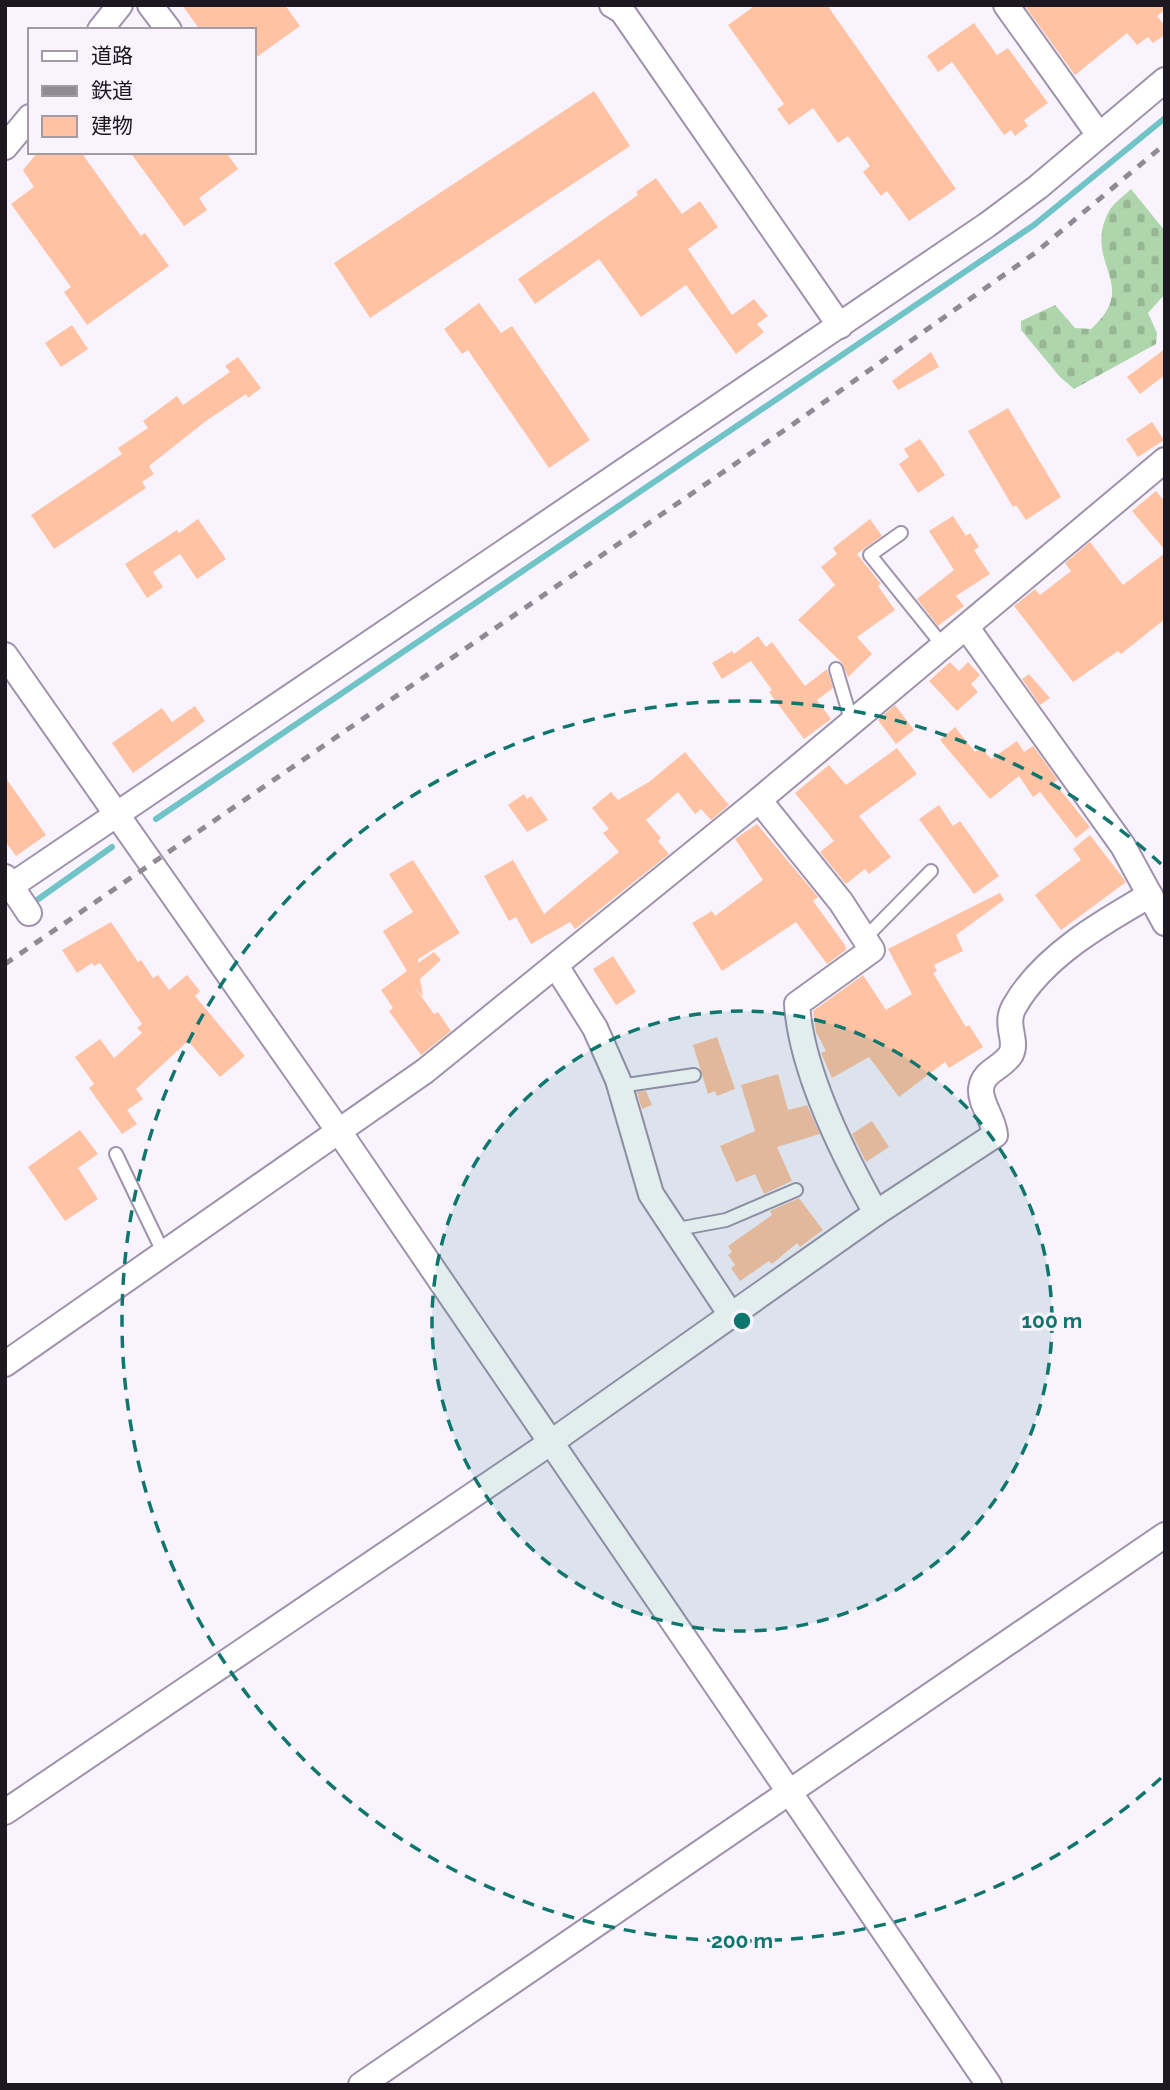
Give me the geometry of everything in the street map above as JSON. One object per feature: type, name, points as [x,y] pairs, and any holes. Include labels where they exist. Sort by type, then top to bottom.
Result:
[{"type":"street","points":[[102,28],[120,5]]},
{"type":"street","points":[[150,5],[167,28]]},
{"type":"street","points":[[1006,5],[1099,135]]},
{"type":"street","points":[[620,7],[840,326]]},
{"type":"street","points":[[29,913],[8,881],[116,813],[987,225],[1165,80]]},
{"type":"street","points":[[5,147],[28,119]]},
{"type":"street","points":[[5,1364],[340,1133],[425,1071],[944,648],[1165,460]]},
{"type":"street","points":[[967,628],[1123,846],[1165,923]]},
{"type":"street","points":[[5,654],[340,1133],[989,2085]]},
{"type":"street","points":[[759,800],[841,902],[872,950],[797,1004],[799,1028],[842,1153],[876,1213]]},
{"type":"street","points":[[5,1812],[550,1443],[876,1213],[995,1135],[994,1122],[980,1093],[983,1078],[1010,1055],[1013,1044],[1008,1025],[1013,1008],[1036,978],[1067,950],[1100,924],[1150,895]]},
{"type":"street","points":[[556,966],[595,1028],[620,1086],[651,1194],[672,1230],[731,1315]]},
{"type":"street","points":[[361,2085],[1165,1535]]},
{"type":"lane","points":[[901,533],[870,555],[944,648]]},
{"type":"lane","points":[[836,670],[853,723]]},
{"type":"lane","points":[[864,939],[931,871]]},
{"type":"lane","points":[[620,1086],[694,1075]]},
{"type":"lane","points":[[117,1154],[164,1254]]},
{"type":"lane","points":[[672,1230],[726,1220],[796,1191]]},
{"type":"green space","points":[[1131,189],[1165,231],[1165,294],[1148,313],[1157,333],[1156,344],[1074,389],[1060,377],[1021,330],[1021,321],[1055,305],[1075,328],[1091,329],[1105,313],[1111,299],[1112,286],[1102,247],[1102,231],[1110,210]]},
{"type":"building","points":[[182,5],[285,5],[300,26],[256,58],[256,28],[199,28]]},
{"type":"building","points":[[756,5],[827,5],[956,189],[909,221],[887,191],[881,196],[863,172],[870,166],[848,136],[838,143],[813,108],[789,125],[777,109],[784,104],[728,25]]},
{"type":"building","points":[[1024,5],[1165,5],[1165,10],[1157,16],[1165,26],[1165,35],[1153,43],[1148,37],[1137,45],[1127,33],[1075,75]]},
{"type":"building","points":[[974,23],[997,55],[1008,48],[1048,103],[1024,120],[1028,126],[1015,136],[1011,130],[1004,135],[952,62],[938,72],[927,56]]},
{"type":"building","points":[[594,91],[630,146],[370,318],[334,263]]},
{"type":"building","points":[[36,154],[82,154],[141,236],[145,233],[169,266],[87,325],[64,292],[71,287],[11,204],[34,187],[23,170]]},
{"type":"building","points":[[131,154],[227,154],[238,169],[199,198],[207,210],[184,226]]},
{"type":"building","points":[[656,178],[682,214],[700,201],[718,227],[688,249],[732,315],[754,299],[768,316],[757,324],[764,332],[736,354],[686,285],[641,317],[599,259],[535,304],[518,279],[638,195],[636,192]]},
{"type":"building","points":[[479,303],[501,333],[512,326],[590,440],[549,468],[468,350],[462,354],[444,329]]},
{"type":"building","points":[[72,325],[88,349],[61,367],[45,343]]},
{"type":"building","points":[[1165,349],[1165,375],[1140,394],[1127,377]]},
{"type":"building","points":[[931,352],[939,367],[898,390],[892,381]]},
{"type":"building","points":[[238,357],[261,388],[248,398],[246,394],[206,421],[149,466],[154,474],[142,482],[146,488],[54,549],[31,515],[122,454],[118,448],[148,428],[143,421],[177,396],[183,405],[230,372],[225,366]]},
{"type":"building","points":[[1008,408],[1061,497],[1026,520],[1016,505],[1013,507],[968,431]]},
{"type":"building","points":[[1152,422],[1164,440],[1138,457],[1126,439]]},
{"type":"building","points":[[920,439],[945,475],[918,493],[899,464],[909,457],[904,449]]},
{"type":"building","points":[[1156,491],[1165,502],[1165,550],[1132,511]]},
{"type":"building","points":[[953,516],[966,536],[970,533],[979,547],[974,550],[990,574],[956,596],[964,606],[938,626],[917,599],[954,570],[929,531]]},
{"type":"building","points":[[198,519],[226,559],[197,579],[180,554],[153,572],[163,587],[147,598],[125,564]]},
{"type":"building","points":[[870,519],[882,536],[857,554],[881,584],[878,586],[895,610],[857,637],[872,654],[848,677],[842,663],[798,620],[835,585],[821,567],[837,554],[833,548]]},
{"type":"building","points":[[1090,542],[1123,585],[1165,553],[1165,619],[1121,654],[1118,651],[1073,682],[1014,606],[1035,589],[1040,595],[1071,571],[1065,563]]},
{"type":"building","points":[[758,636],[766,647],[772,642],[805,686],[827,669],[833,688],[817,700],[831,719],[804,739],[769,692],[772,690],[751,661],[722,679],[712,663],[732,651],[734,654]]},
{"type":"building","points":[[950,662],[959,671],[968,662],[980,675],[971,684],[978,692],[957,711],[929,681]]},
{"type":"building","points":[[1029,674],[1050,698],[1040,705],[1022,679]]},
{"type":"building","points":[[895,705],[914,730],[896,744],[878,720]]},
{"type":"building","points":[[195,706],[205,721],[133,773],[112,743],[162,708],[172,722]]},
{"type":"building","points":[[955,727],[975,752],[981,747],[991,759],[1017,741],[1024,752],[1033,746],[1058,780],[1054,782],[1090,827],[1076,838],[1040,792],[1033,797],[1019,776],[990,799],[940,740]]},
{"type":"building","points":[[897,748],[917,774],[859,816],[891,857],[869,874],[865,869],[846,884],[820,852],[834,841],[795,793],[829,765],[846,785]]},
{"type":"building","points":[[685,752],[729,805],[711,820],[701,809],[695,814],[678,792],[646,820],[661,838],[658,841],[669,854],[575,929],[570,922],[531,944],[516,917],[509,921],[484,876],[513,860],[544,914],[619,852],[603,833],[609,829],[592,808],[611,792],[618,800],[649,782]]},
{"type":"building","points":[[5,777],[46,835],[16,856],[5,841]]},
{"type":"building","points":[[524,794],[527,799],[531,796],[548,820],[527,832],[508,805]]},
{"type":"building","points":[[939,805],[953,826],[960,821],[999,876],[974,894],[919,819]]},
{"type":"building","points":[[757,824],[818,897],[813,901],[845,945],[846,950],[827,964],[796,922],[722,971],[692,923],[712,911],[715,916],[763,880],[735,839]]},
{"type":"building","points":[[1090,835],[1126,882],[1061,930],[1035,895],[1081,860],[1073,849]]},
{"type":"building","points":[[413,860],[460,933],[418,959],[418,963],[434,952],[441,960],[420,979],[423,997],[413,985],[434,1014],[438,1012],[451,1031],[421,1055],[389,1011],[393,1008],[381,990],[407,971],[383,931],[413,912],[389,874]]},
{"type":"building","points":[[1000,893],[1004,900],[956,935],[963,951],[934,965],[937,971],[933,973],[966,1027],[969,1025],[983,1047],[949,1068],[945,1062],[899,1097],[869,1057],[832,1078],[821,1053],[826,1051],[816,1032],[813,1011],[863,975],[886,1010],[912,994],[888,949]]},
{"type":"building","points":[[111,922],[138,962],[141,960],[153,978],[158,975],[169,990],[187,975],[200,991],[195,996],[245,1056],[220,1077],[188,1041],[136,1089],[143,1099],[127,1110],[137,1124],[122,1134],[89,1088],[94,1084],[75,1057],[100,1039],[114,1058],[142,1033],[137,1028],[142,1024],[100,963],[94,966],[92,963],[77,973],[62,950]]},
{"type":"building","points":[[613,956],[636,992],[616,1005],[593,969]]},
{"type":"building","points":[[717,1037],[735,1089],[717,1096],[715,1091],[708,1094],[693,1045]]},
{"type":"building","points":[[778,1074],[788,1110],[807,1105],[820,1134],[777,1147],[792,1181],[764,1194],[755,1174],[736,1182],[720,1146],[755,1131],[741,1085]]},
{"type":"building","points":[[646,1091],[652,1105],[642,1109],[637,1092]]},
{"type":"building","points":[[872,1121],[889,1147],[866,1162],[852,1134]]},
{"type":"building","points":[[80,1130],[98,1154],[78,1168],[98,1199],[65,1221],[28,1167]]},
{"type":"building","points":[[799,1198],[823,1230],[800,1247],[797,1243],[772,1264],[769,1261],[740,1281],[731,1268],[735,1265],[728,1255],[732,1252],[728,1246],[772,1215],[770,1211]]},
{"type":"waterway","points":[[156,819],[1034,225],[1165,118]]},
{"type":"waterway","points":[[37,900],[112,847]]},
{"type":"railway","points":[[5,964],[789,427],[1035,253],[1165,144]]}]
